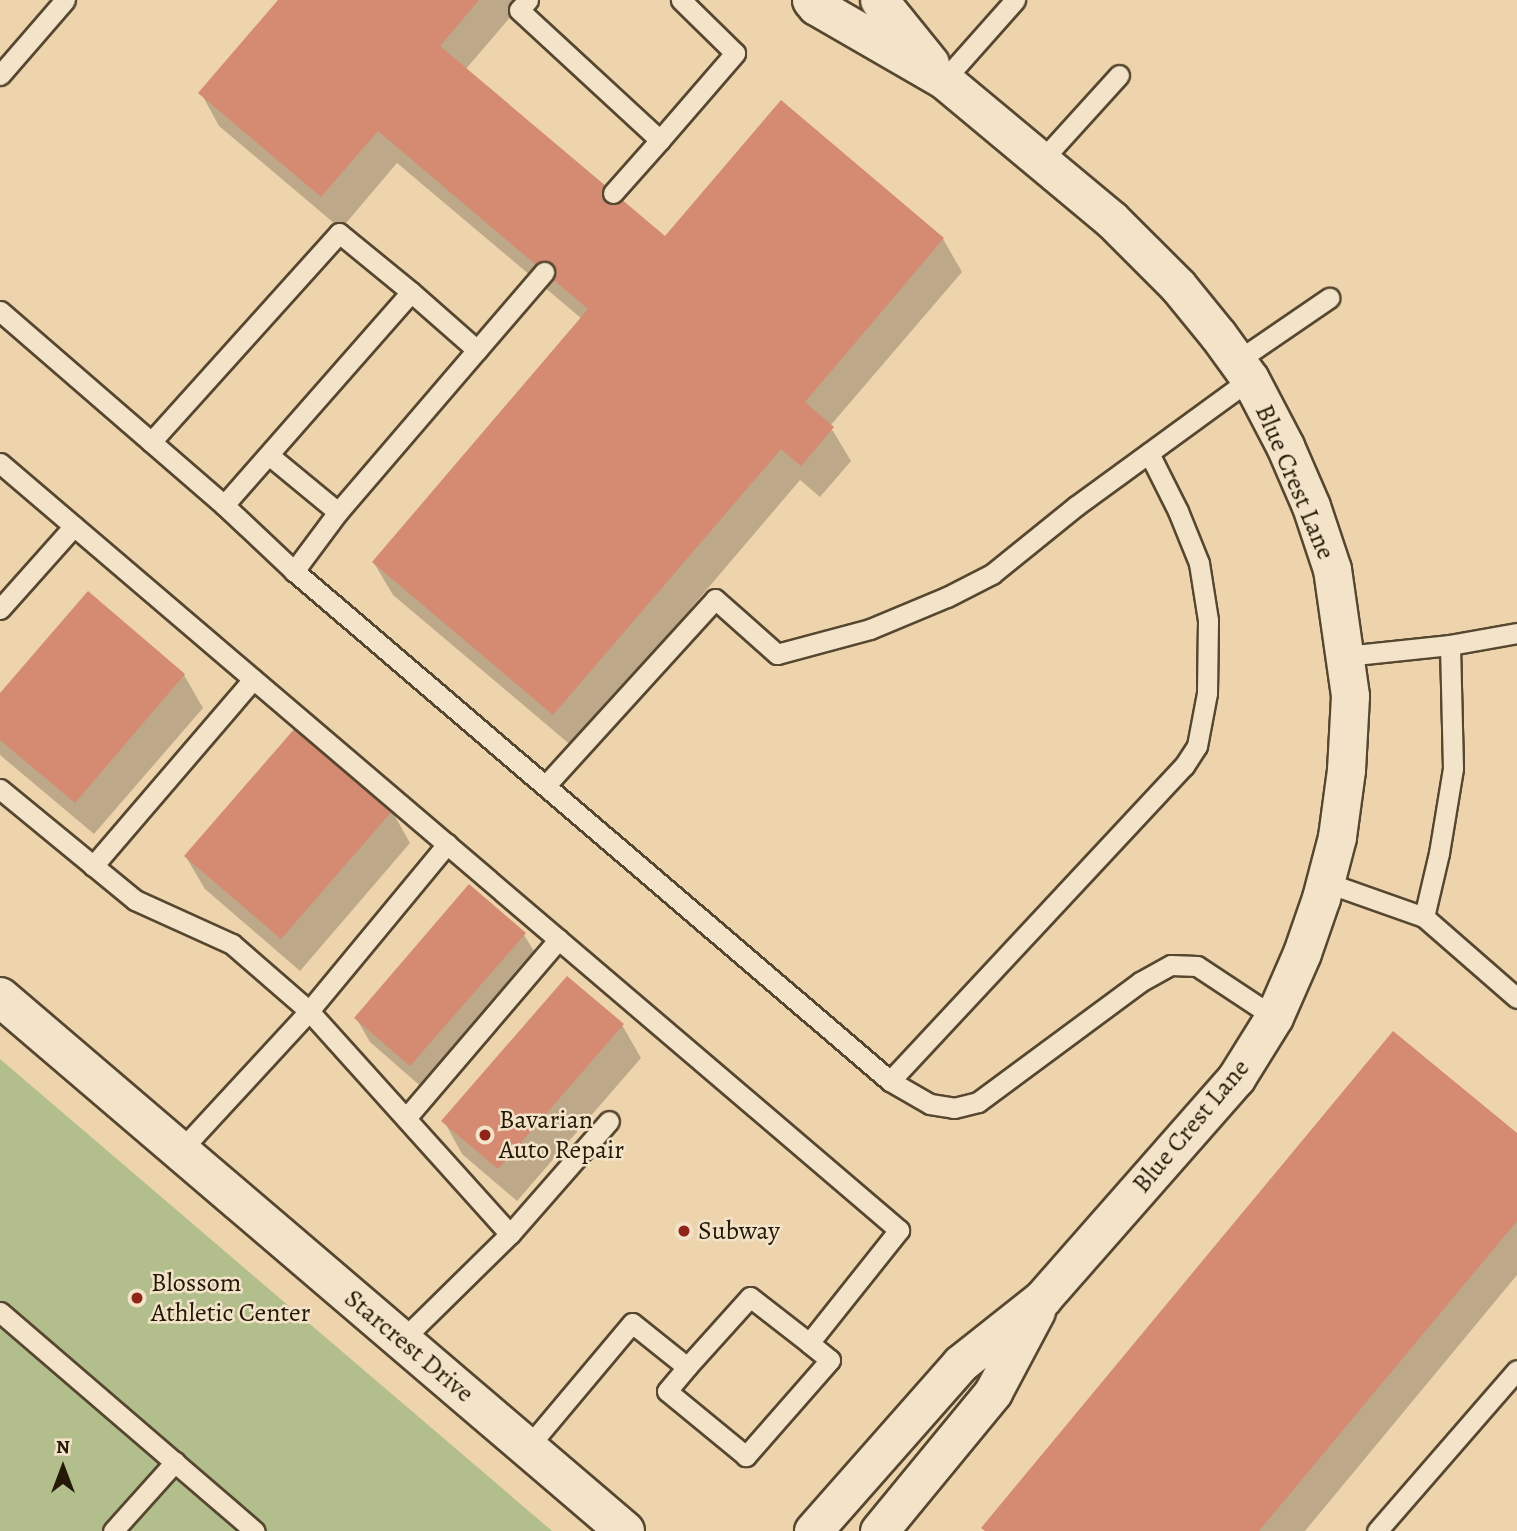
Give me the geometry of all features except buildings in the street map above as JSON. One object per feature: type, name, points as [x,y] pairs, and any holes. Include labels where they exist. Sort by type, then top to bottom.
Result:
[{"type":"main road","name":"Starcrest Drive","points":[[0,997],[625,1531]]},
{"type":"street","name":"Blue Crest Lane","points":[[811,0],[816,6],[944,80],[1111,219],[1178,286],[1243,370],[1285,446],[1311,506],[1332,569],[1350,696],[1346,770],[1337,836],[1325,882],[1302,953],[1274,1017],[1236,1078],[1043,1298],[961,1363],[813,1531]]},
{"type":"street","name":"Blue Crest Lane","points":[[879,0],[944,80]]},
{"type":"street","name":"Blue Crest Lane","points":[[879,1531],[993,1392],[1043,1298]]},
{"type":"lane","points":[[0,75],[65,0]]},
{"type":"lane","points":[[528,0],[519,10],[660,139]]},
{"type":"lane","points":[[613,193],[735,53],[681,0]]},
{"type":"lane","points":[[944,80],[1016,0]]},
{"type":"lane","points":[[1041,161],[1119,75]]},
{"type":"lane","points":[[151,442],[339,233],[477,350]]},
{"type":"lane","points":[[293,571],[338,512],[544,272]]},
{"type":"lane","points":[[224,505],[270,456],[411,292]]},
{"type":"lane","points":[[546,785],[715,599],[777,654],[870,629],[947,597],[992,574],[1149,453],[1329,298]]},
{"type":"lane","points":[[0,311],[224,505],[293,571],[890,1081],[930,1104],[954,1108],[978,1102],[1140,982],[1171,965],[1197,966],[1274,1017]]},
{"type":"lane","points":[[890,1081],[1184,766],[1197,746],[1207,693],[1208,620],[1199,563],[1178,511],[1149,453]]},
{"type":"lane","points":[[270,456],[338,512]]},
{"type":"lane","points":[[0,463],[899,1230],[809,1343]]},
{"type":"lane","points":[[0,609],[74,526]]},
{"type":"lane","points":[[1346,656],[1450,645],[1517,633]]},
{"type":"lane","points":[[1424,917],[1439,853],[1452,768],[1450,645]]},
{"type":"lane","points":[[93,866],[253,679]]},
{"type":"lane","points":[[0,789],[135,900],[232,944],[309,1011],[510,1234]]},
{"type":"lane","points":[[180,1151],[309,1011],[447,844]]},
{"type":"lane","points":[[1325,882],[1424,917],[1517,998]]},
{"type":"lane","points":[[406,1118],[559,939]]},
{"type":"lane","points":[[402,1340],[510,1234],[609,1121]]},
{"type":"lane","points":[[750,1297],[809,1343],[830,1360],[746,1456],[667,1391],[750,1297]]},
{"type":"lane","points":[[0,1312],[255,1531]]},
{"type":"lane","points":[[528,1447],[632,1324],[687,1367]]},
{"type":"lane","points":[[1377,1531],[1517,1370]]},
{"type":"lane","points":[[113,1531],[175,1462]]},
{"type":"green space","name":"Blossom Athletic Center","points":[[0,1059],[552,1531],[0,1531]]},
{"type":"place","name":"Bavarian Auto Repair","points":[[485,1135]]},
{"type":"place","name":"Subway","points":[[684,1231]]},
{"type":"place","name":"Blossom Athletic Center","points":[[137,1298]]}]
